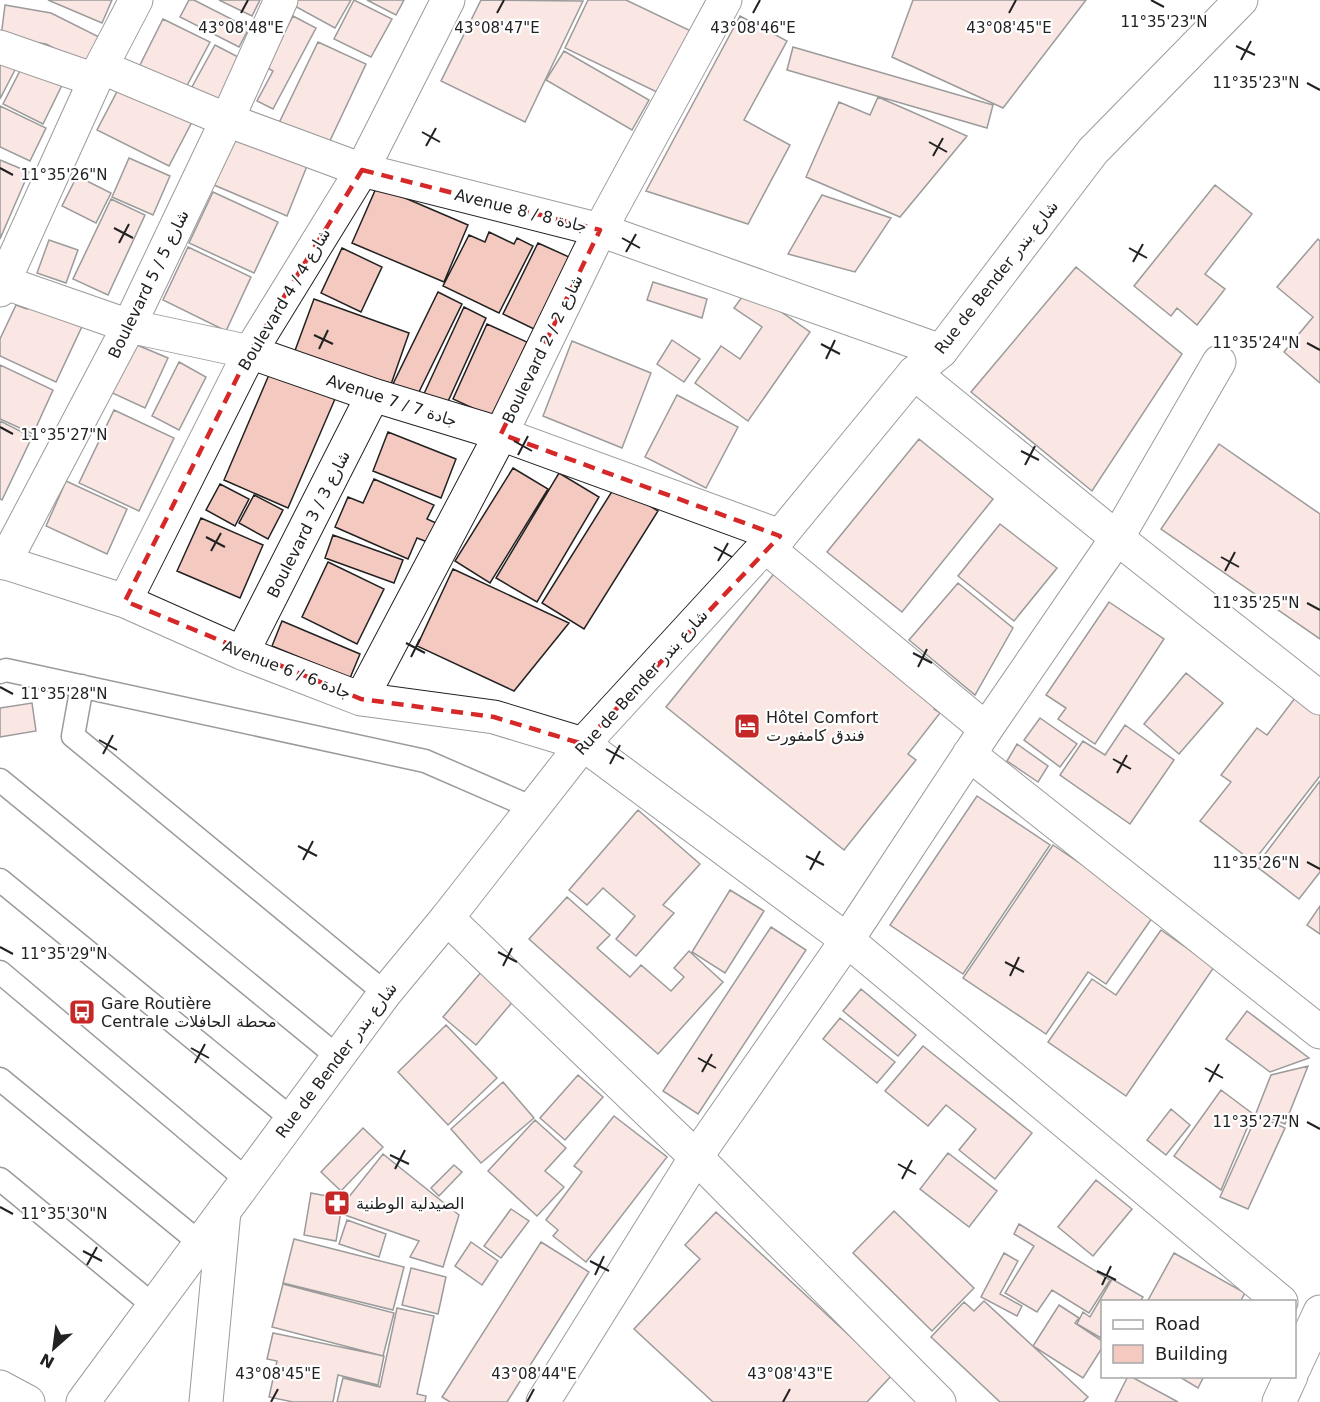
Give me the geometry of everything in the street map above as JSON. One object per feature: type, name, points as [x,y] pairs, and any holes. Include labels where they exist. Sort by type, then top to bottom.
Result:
[{"type":"street","points":[[1,284],[98,74],[136,0]]},
{"type":"street","name":"Boulevard 5 / شارع 5","points":[[2,562],[129,326],[281,0]]},
{"type":"street","name":"Boulevard 4 / شارع 4","points":[[125,601],[250,352],[362,170],[448,0]]},
{"type":"street","name":"Boulevard 2 / شارع 2","points":[[361,699],[501,434],[600,230],[725,0]]},
{"type":"street","name":"Rue de Bender شارع بندر","points":[[83,1402],[385,993],[447,918],[583,744],[772,541],[914,373],[941,351],[1093,151],[1241,0]]},
{"type":"street","name":"Avenue 8 / جادة 8","points":[[0,47],[98,74],[362,170],[600,230],[941,351]]},
{"type":"street","name":"Avenue 7 / جادة 7","points":[[1,284],[129,326],[250,352],[373,395],[501,434],[772,541],[978,742],[1320,1032]]},
{"type":"street","points":[[543,1402],[696,1157],[847,940],[1117,538],[1219,362]]},
{"type":"street","points":[[914,373],[1117,538],[1320,698]]},
{"type":"street","name":"Boulevard 3 / شارع 3","points":[[242,653],[373,395]]},
{"type":"street","name":"Avenue 6 / جادة 6","points":[[2,562],[125,601],[242,653],[361,699],[494,717],[583,744],[847,940],[1279,1300]]},
{"type":"street","points":[[447,918],[696,1157],[939,1402]]},
{"type":"street","points":[[206,1402],[224,1211]]},
{"type":"street","points":[[1296,1361],[1309,1318]]},
{"type":"street","points":[[1279,1402],[1291,1378]]},
{"type":"street","points":[[0,1387],[28,1402]]},
{"type":"lane","points":[[0,672],[6,670],[425,760],[533,808]]},
{"type":"lane","points":[[82,687],[73,736],[385,993]]},
{"type":"lane","points":[[0,780],[338,1057]]},
{"type":"lane","points":[[0,880],[292,1119]]},
{"type":"lane","points":[[0,972],[247,1180]]},
{"type":"lane","points":[[0,1079],[200,1243]]},
{"type":"lane","points":[[0,1179],[154,1306]]},
{"type":"highlighted area","points":[[362,170],[600,230],[501,434],[780,536],[583,744],[494,717],[361,699],[125,601],[250,352]]},
{"type":"building","points":[[48,0],[112,0],[102,23]]},
{"type":"building","points":[[189,0],[194,0],[249,28],[239,47],[180,17]]},
{"type":"building","points":[[219,0],[260,0],[252,16]]},
{"type":"building","points":[[294,0],[351,0],[335,28],[291,4]]},
{"type":"building","points":[[354,0],[392,19],[371,57],[334,39]]},
{"type":"building","points":[[367,0],[404,0],[396,15]]},
{"type":"building","points":[[481,0],[583,1],[525,122],[441,81]]},
{"type":"building","points":[[588,0],[626,0],[691,31],[661,94],[565,48]]},
{"type":"building","points":[[913,0],[1086,0],[1003,108],[892,57]]},
{"type":"building","points":[[5,5],[51,13],[101,38],[87,65],[46,44],[1,37]]},
{"type":"building","points":[[293,16],[316,28],[273,109],[257,101],[273,71],[266,67]]},
{"type":"building","points":[[740,16],[787,41],[744,120],[790,145],[748,224],[646,191]]},
{"type":"building","points":[[163,19],[210,42],[182,95],[137,71]]},
{"type":"building","points":[[318,42],[366,64],[327,147],[279,123]]},
{"type":"building","points":[[215,45],[242,59],[214,111],[187,96]]},
{"type":"building","points":[[793,47],[993,105],[987,128],[787,70]]},
{"type":"building","points":[[564,51],[649,100],[632,130],[546,80]]},
{"type":"building","points":[[0,54],[18,64],[0,99]]},
{"type":"building","points":[[26,59],[65,79],[43,124],[3,104]]},
{"type":"building","points":[[121,84],[193,120],[169,166],[97,130]]},
{"type":"building","points":[[878,97],[967,136],[900,217],[806,177],[839,102],[870,115]]},
{"type":"building","points":[[0,106],[46,128],[30,161],[0,147]]},
{"type":"building","points":[[236,131],[309,161],[287,216],[214,185]]},
{"type":"building","points":[[129,158],[170,176],[153,215],[112,197]]},
{"type":"building","points":[[0,160],[29,172],[0,239]]},
{"type":"building","points":[[77,176],[111,193],[96,223],[62,206]]},
{"type":"building","points":[[1215,185],[1252,214],[1205,274],[1225,289],[1197,325],[1177,308],[1171,316],[1134,286]]},
{"type":"building","points":[[377,186],[468,225],[444,282],[352,243]]},
{"type":"building","points":[[213,192],[278,222],[254,273],[189,243]]},
{"type":"building","points":[[822,195],[891,218],[855,272],[788,254]]},
{"type":"building","points":[[111,199],[145,215],[108,295],[73,279]]},
{"type":"building","points":[[489,232],[514,244],[517,238],[533,246],[499,313],[443,286],[469,235],[485,242]]},
{"type":"building","points":[[1318,239],[1320,241],[1320,383],[1284,352],[1313,317],[1277,287]]},
{"type":"building","points":[[49,240],[78,250],[66,283],[37,273]]},
{"type":"building","points":[[538,243],[569,257],[534,329],[503,314]]},
{"type":"building","points":[[188,247],[251,277],[226,331],[163,300]]},
{"type":"building","points":[[342,248],[382,267],[361,312],[321,293]]},
{"type":"building","points":[[1076,267],[1182,354],[1092,491],[971,392]]},
{"type":"building","points":[[653,282],[707,299],[702,318],[647,300]]},
{"type":"building","points":[[748,289],[810,332],[748,421],[695,383],[721,346],[740,359],[762,327],[734,308]]},
{"type":"building","points":[[438,292],[462,304],[416,398],[392,386]]},
{"type":"building","points":[[33,296],[85,320],[56,382],[0,356],[0,339],[16,305],[27,309]]},
{"type":"building","points":[[314,299],[409,333],[389,390],[293,356]]},
{"type":"building","points":[[464,307],[486,318],[445,408],[422,398]]},
{"type":"building","points":[[487,324],[527,342],[492,417],[453,399]]},
{"type":"building","points":[[672,340],[700,359],[684,382],[657,364]]},
{"type":"building","points":[[572,341],[651,373],[622,448],[543,416]]},
{"type":"building","points":[[130,342],[168,358],[145,408],[108,391]]},
{"type":"building","points":[[179,362],[206,377],[179,430],[152,416]]},
{"type":"building","points":[[0,365],[53,390],[33,434],[0,419]]},
{"type":"building","points":[[271,370],[335,399],[288,508],[224,480]]},
{"type":"building","points":[[677,395],[738,427],[706,488],[645,457]]},
{"type":"building","points":[[114,410],[174,438],[139,511],[79,483]]},
{"type":"building","points":[[0,421],[32,437],[2,500],[0,499]]},
{"type":"building","points":[[388,432],[456,459],[441,498],[373,471]]},
{"type":"building","points":[[919,439],[993,499],[902,612],[827,552]]},
{"type":"building","points":[[1219,444],[1320,514],[1320,639],[1161,529]]},
{"type":"building","points":[[513,468],[548,489],[490,583],[455,561]]},
{"type":"building","points":[[559,473],[599,497],[537,602],[496,578]]},
{"type":"building","points":[[374,479],[434,505],[427,519],[438,524],[430,543],[417,538],[408,559],[335,527],[348,497],[363,503]]},
{"type":"building","points":[[66,481],[127,509],[107,554],[46,526]]},
{"type":"building","points":[[220,484],[249,499],[235,526],[206,510]]},
{"type":"building","points":[[616,485],[658,511],[584,629],[542,603]]},
{"type":"building","points":[[254,495],[283,510],[268,539],[239,523]]},
{"type":"building","points":[[201,518],[263,545],[240,598],[177,571]]},
{"type":"building","points":[[1000,524],[1057,568],[1014,621],[958,576]]},
{"type":"building","points":[[333,535],[403,560],[394,583],[325,558]]},
{"type":"building","points":[[328,562],[384,589],[357,644],[302,617]]},
{"type":"building","points":[[453,569],[569,623],[514,691],[417,646]]},
{"type":"building","points":[[777,570],[940,701],[934,709],[940,713],[908,754],[916,760],[844,850],[666,707]]},
{"type":"building","points":[[958,583],[1013,628],[975,695],[909,640]]},
{"type":"building","points":[[1109,602],[1164,639],[1095,744],[1058,719],[1066,708],[1046,695]]},
{"type":"building","points":[[282,621],[360,654],[350,678],[272,646]]},
{"type":"building","points":[[1186,673],[1223,703],[1179,754],[1144,724]]},
{"type":"building","points":[[1298,694],[1320,711],[1320,776],[1253,862],[1200,821],[1231,782],[1221,775],[1257,728],[1267,735]]},
{"type":"building","points":[[32,703],[36,731],[0,737],[0,708]]},
{"type":"building","points":[[1040,718],[1077,744],[1060,767],[1024,740]]},
{"type":"building","points":[[1125,725],[1174,760],[1130,824],[1060,775],[1083,741],[1105,755]]},
{"type":"building","points":[[1017,744],[1048,766],[1038,782],[1007,761]]},
{"type":"building","points":[[1320,781],[1320,872],[1299,899],[1256,866]]},
{"type":"building","points":[[977,796],[1050,845],[963,974],[890,925]]},
{"type":"building","points":[[638,810],[700,864],[663,905],[674,913],[636,956],[616,939],[635,916],[603,888],[587,905],[569,890]]},
{"type":"building","points":[[1053,845],[1155,914],[1106,984],[1088,972],[1046,1034],[963,978]]},
{"type":"building","points":[[730,890],[764,911],[725,973],[692,952]]},
{"type":"building","points":[[567,897],[610,935],[597,948],[630,977],[641,965],[671,991],[684,977],[674,968],[689,951],[723,982],[658,1054],[529,939]]},
{"type":"building","points":[[1320,906],[1320,934],[1307,925]]},
{"type":"building","points":[[771,927],[806,950],[698,1114],[663,1091]]},
{"type":"building","points":[[1161,930],[1214,967],[1126,1096],[1048,1042],[1092,979],[1116,995]]},
{"type":"building","points":[[482,971],[515,999],[476,1045],[443,1017]]},
{"type":"building","points":[[861,989],[916,1035],[898,1056],[843,1011]]},
{"type":"building","points":[[1247,1011],[1309,1058],[1270,1072],[1226,1039]]},
{"type":"building","points":[[840,1018],[895,1062],[877,1083],[823,1039]]},
{"type":"building","points":[[446,1025],[497,1078],[448,1125],[398,1072]]},
{"type":"building","points":[[923,1046],[1032,1133],[995,1179],[959,1150],[976,1129],[946,1105],[928,1126],[885,1091]]},
{"type":"building","points":[[1308,1066],[1285,1124],[1256,1113],[1271,1075]]},
{"type":"building","points":[[578,1075],[603,1097],[565,1140],[540,1118]]},
{"type":"building","points":[[503,1082],[534,1118],[481,1163],[451,1129]]},
{"type":"building","points":[[1221,1090],[1253,1114],[1221,1190],[1174,1156]]},
{"type":"building","points":[[1171,1109],[1190,1125],[1166,1155],[1147,1140]]},
{"type":"building","points":[[1257,1115],[1285,1128],[1248,1209],[1220,1197]]},
{"type":"building","points":[[614,1116],[667,1157],[586,1262],[553,1236],[558,1230],[546,1220],[582,1172],[574,1166]]},
{"type":"building","points":[[535,1120],[566,1148],[545,1171],[564,1187],[537,1216],[488,1171]]},
{"type":"building","points":[[363,1128],[383,1147],[341,1191],[321,1172]]},
{"type":"building","points":[[948,1153],[997,1191],[969,1227],[920,1189]]},
{"type":"building","points":[[383,1154],[459,1215],[443,1267],[410,1257],[419,1241],[342,1214],[348,1198]]},
{"type":"building","points":[[454,1165],[462,1172],[439,1196],[431,1188]]},
{"type":"building","points":[[1096,1180],[1132,1209],[1093,1256],[1058,1227]]},
{"type":"building","points":[[311,1193],[343,1199],[336,1241],[304,1235]]},
{"type":"building","points":[[511,1209],[529,1221],[501,1258],[484,1246]]},
{"type":"building","points":[[894,1211],[974,1288],[932,1331],[853,1253]]},
{"type":"building","points":[[716,1212],[892,1375],[867,1402],[713,1402],[634,1329],[700,1259],[685,1245]]},
{"type":"building","points":[[347,1220],[386,1234],[379,1257],[339,1244]]},
{"type":"building","points":[[1019,1224],[1110,1280],[1089,1313],[1052,1290],[1037,1312],[1005,1293],[1034,1246],[1014,1234]]},
{"type":"building","points":[[294,1239],[404,1267],[393,1310],[283,1283]]},
{"type":"building","points":[[471,1242],[498,1261],[482,1285],[455,1266]]},
{"type":"building","points":[[541,1242],[589,1272],[507,1402],[450,1402],[442,1397]]},
{"type":"building","points":[[1004,1253],[1018,1261],[1000,1294],[1022,1306],[1017,1316],[981,1297]]},
{"type":"building","points":[[1174,1253],[1245,1293],[1241,1300],[1148,1300]]},
{"type":"building","points":[[411,1268],[446,1277],[438,1314],[402,1305]]},
{"type":"building","points":[[1112,1279],[1143,1297],[1141,1300],[1101,1300],[1101,1338],[1077,1324],[1083,1312],[1090,1317]]},
{"type":"building","points":[[283,1284],[394,1313],[383,1356],[272,1327]]},
{"type":"building","points":[[984,1301],[1088,1397],[1083,1402],[1000,1402],[931,1337],[964,1302],[974,1311]]},
{"type":"building","points":[[1059,1305],[1079,1318],[1075,1323],[1101,1340],[1101,1350],[1083,1378],[1033,1346]]},
{"type":"building","points":[[397,1308],[434,1316],[417,1394],[426,1396],[425,1402],[337,1402],[343,1378],[380,1387]]},
{"type":"building","points":[[273,1333],[384,1356],[378,1385],[338,1375],[333,1402],[293,1402],[269,1397],[277,1361],[267,1359]]},
{"type":"building","points":[[1127,1378],[1134,1378],[1178,1402],[1115,1402]]},
{"type":"building","points":[[1181,1378],[1203,1378],[1198,1388]]},
{"type":"place","name":"Hôtel Comfort فندق كامفورت","points":[[747,726]]},
{"type":"place","name":"Gare Routière Centrale محطة الحافلات","points":[[82,1012]]},
{"type":"place","name":"الصيدلية الوطنية","points":[[337,1203]]}]
